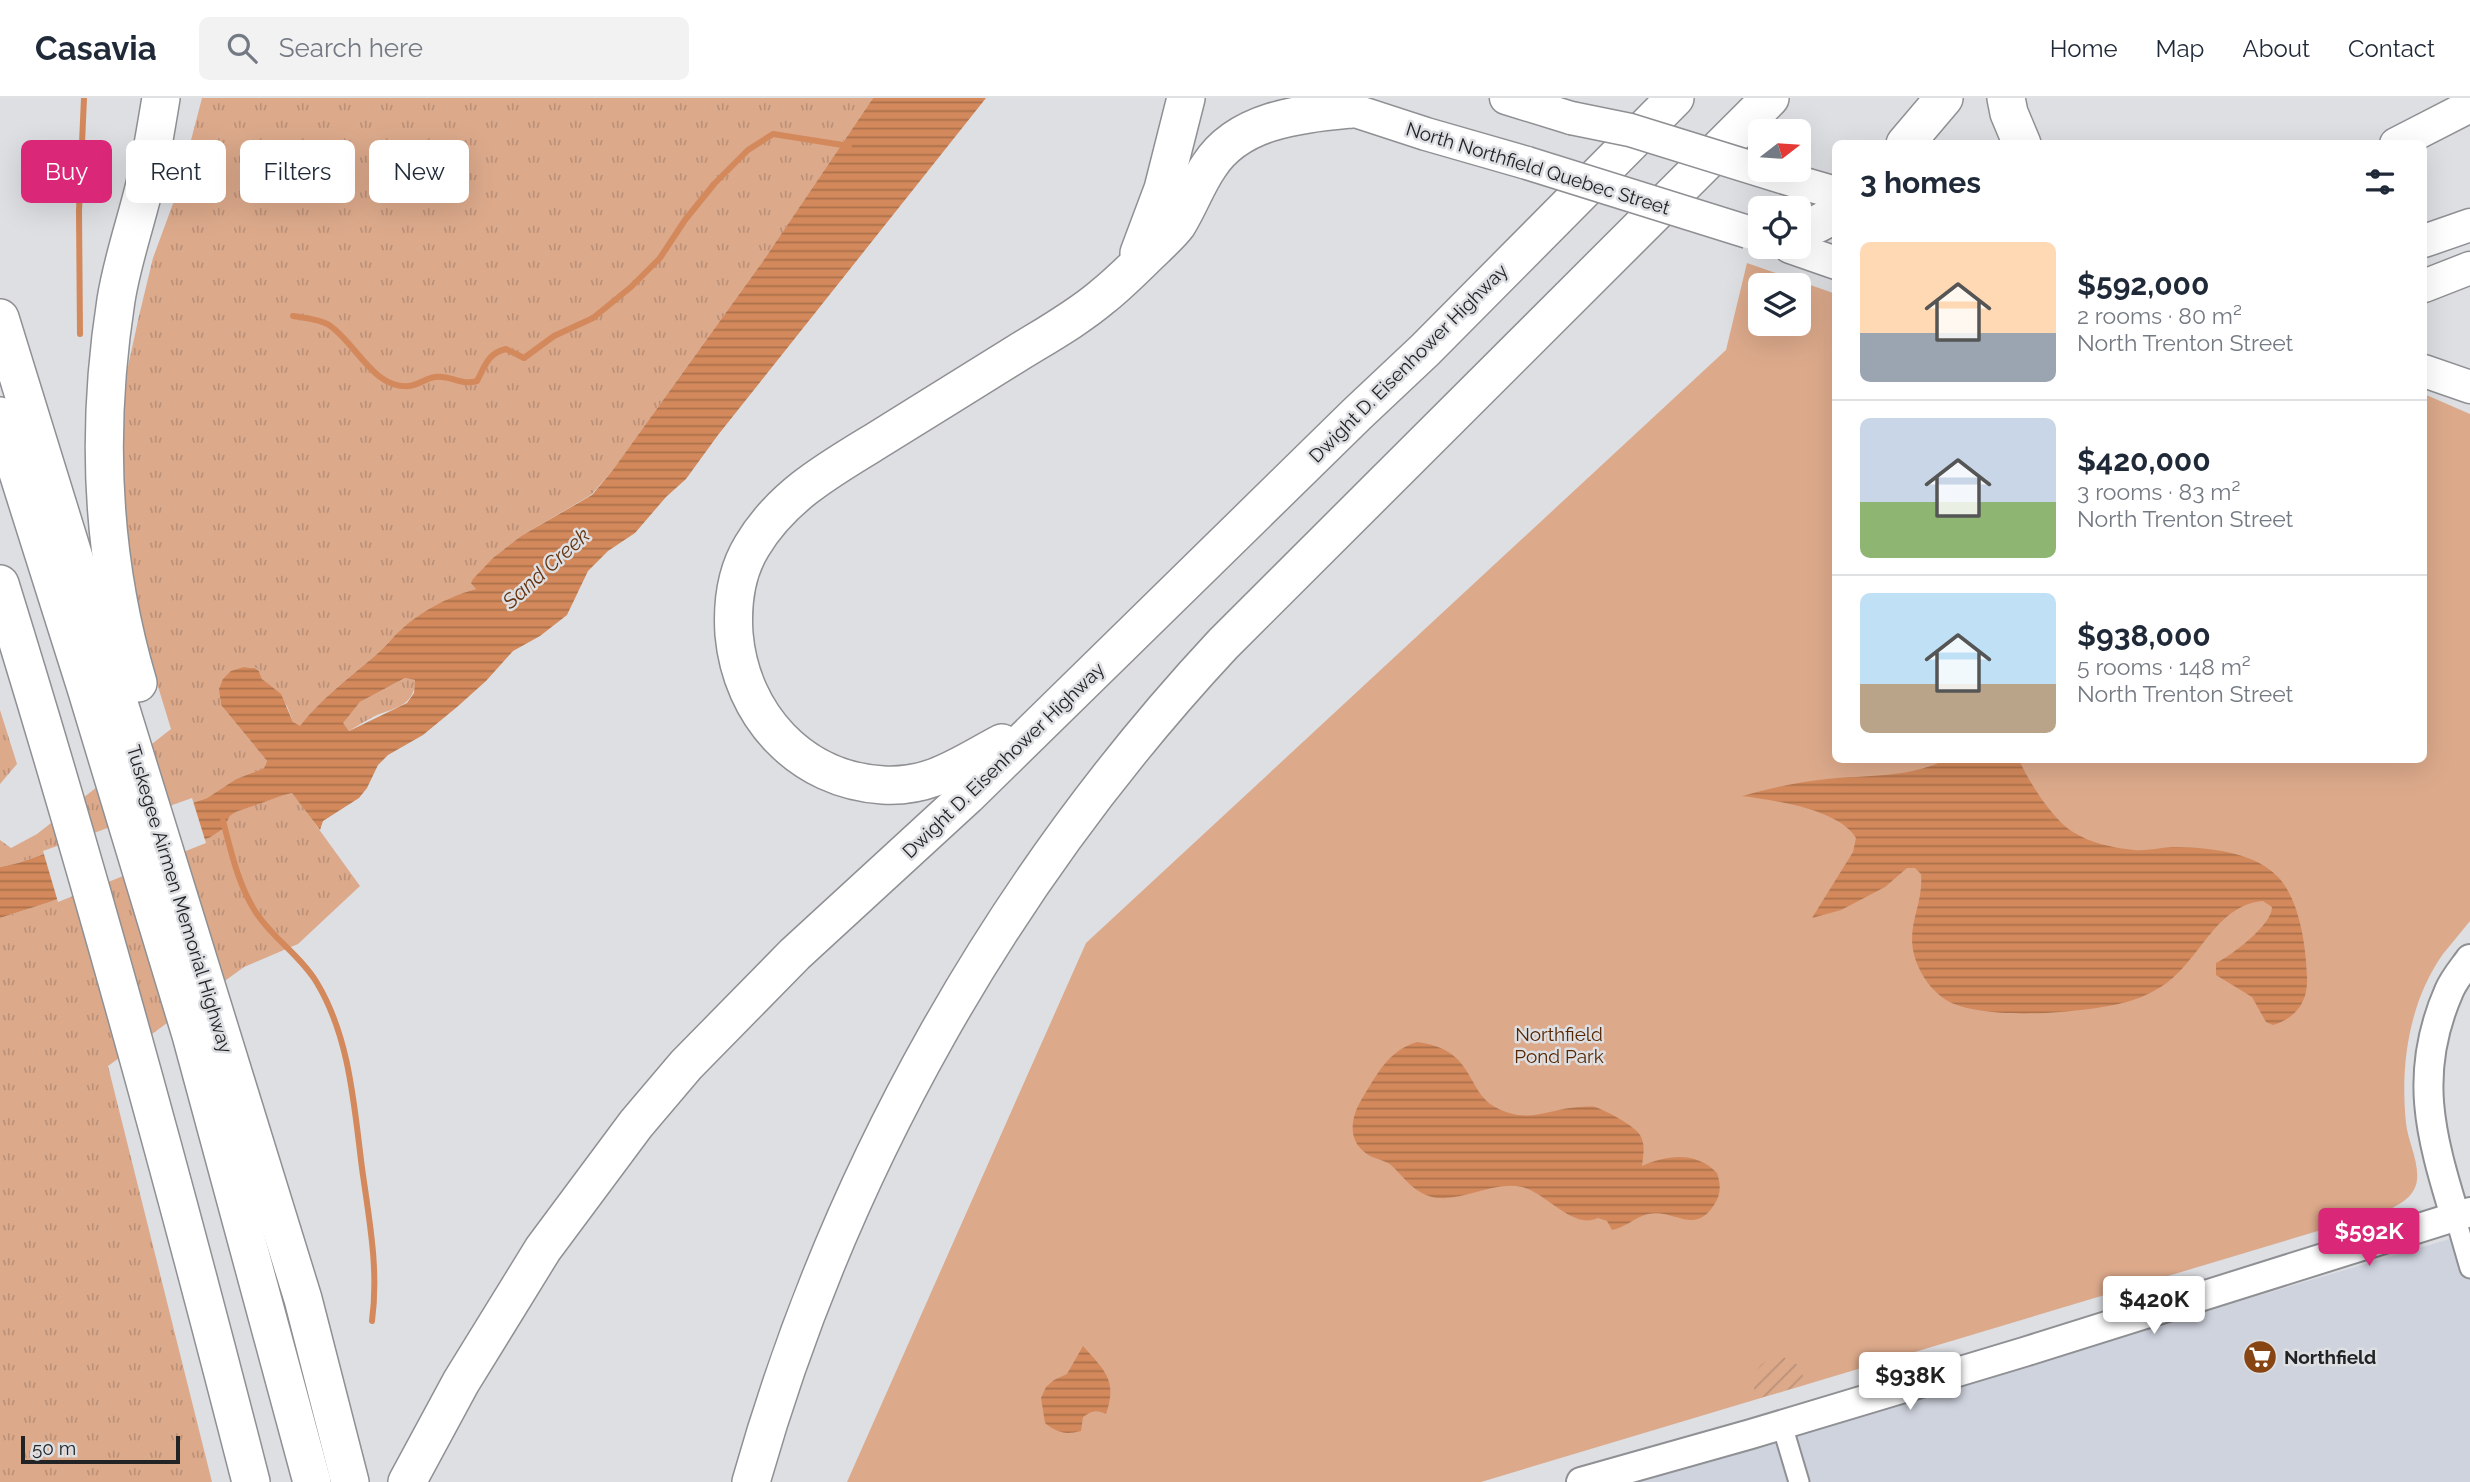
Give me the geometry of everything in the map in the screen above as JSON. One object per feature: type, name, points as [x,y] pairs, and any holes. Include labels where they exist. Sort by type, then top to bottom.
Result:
[{"type":"highway","points":[[154,140],[161,98]]},
{"type":"highway","points":[[173,140],[178,134],[187,98]]},
{"type":"highway","points":[[1132,270],[1163,189],[1186,98]]},
{"type":"highway","name":"Dwight D. Eisenhower Highway","points":[[414,1469],[481,1348],[543,1250],[636,1124],[686,1065],[739,1008],[967,796],[1425,350],[1675,98]]},
{"type":"highway","points":[[751,1482],[780,1389],[819,1283],[891,1118],[948,1014],[1057,846],[1156,718],[1223,644],[1770,98]]},
{"type":"highway","points":[[1908,140],[1944,98]]},
{"type":"highway","points":[[2006,98],[2020,140]]},
{"type":"highway","points":[[1043,722],[986,751],[964,766],[927,781],[885,785],[864,783],[825,769],[789,747],[773,732],[754,703],[740,671],[735,647],[734,596],[750,548],[778,510],[817,477],[1101,299],[1175,228],[1209,165],[1238,138],[1271,122],[1295,115],[1351,109]]},
{"type":"highway","points":[[87,687],[112,564],[106,515],[105,423],[116,299],[125,252],[139,203]]},
{"type":"highway","points":[[1811,226],[1832,216]]},
{"type":"highway","points":[[0,318],[87,687],[143,1071],[251,1482]]},
{"type":"highway","points":[[0,416],[87,687],[193,1034],[312,1482]]},
{"type":"highway","points":[[0,501],[87,687],[213,933],[193,1034],[286,1482]]},
{"type":"highway","points":[[0,584],[87,687]]},
{"type":"highway","points":[[0,654],[87,687]]},
{"type":"highway","name":"Tuskegee Airmen Memorial Highway","points":[[193,1034],[303,1299],[350,1482]]},
{"type":"main road","name":"North Northfield Quebec Street","points":[[1317,98],[1748,231]]},
{"type":"main road","points":[[1506,98],[1578,106],[1629,130],[1832,192]]},
{"type":"main road","points":[[2404,140],[2470,106]]},
{"type":"main road","points":[[2427,240],[2470,225]]},
{"type":"main road","points":[[1811,254],[1832,262]]},
{"type":"main road","points":[[2427,285],[2470,268]]},
{"type":"main road","points":[[2427,372],[2470,387]]},
{"type":"street","points":[[2470,959],[2450,988],[2432,1040],[2427,1095],[2435,1148],[2463,1214],[2470,1268]]},
{"type":"street","points":[[1581,1482],[2024,1352],[2463,1214]]},
{"type":"street","points":[[1782,1425],[1799,1482]]},
{"type":"shaded area","name":"Northfield","points":[[2470,1233],[2470,1482],[1630,1482]]},
{"type":"green space","points":[[202,98],[873,98],[763,261],[612,471],[591,495],[521,536],[494,557],[476,589],[439,604],[405,626],[375,656],[324,699],[300,727],[293,722],[287,706],[262,679],[259,671],[256,668],[244,667],[220,697],[221,705],[267,761],[264,768],[236,779],[207,798],[0,867],[0,840],[11,848],[37,834],[171,729],[145,644],[129,569],[120,442],[127,371],[139,316],[153,258],[173,203],[226,203],[226,140],[191,140]]},
{"type":"green space","name":"Northfield Pond Park","points":[[1747,263],[1776,273],[1748,273],[1748,336],[1811,336],[1811,285],[1832,293],[1832,763],[2427,763],[2427,395],[2470,414],[2470,921],[2431,973],[2415,1013],[2406,1057],[2404,1101],[2417,1180],[2410,1195],[2402,1202],[2388,1210],[1481,1482],[847,1482],[1086,943],[1726,350]]},
{"type":"green space","points":[[405,678],[416,680],[407,702],[349,731],[342,723],[360,702]]},
{"type":"green space","points":[[0,710],[17,764],[0,784]]},
{"type":"green space","points":[[292,792],[360,886],[298,944],[244,967],[108,1066],[212,1482],[0,1482],[0,918],[50,902],[211,837],[223,829],[230,816],[236,812]]},
{"type":"green space","points":[[1783,1357],[1798,1365],[1807,1384],[1756,1399],[1754,1383],[1757,1370],[1767,1361]]},
{"type":"water","name":"Sand Creek","points":[[873,98],[986,98],[686,479],[666,497],[635,533],[608,551],[588,571],[567,615],[540,636],[513,651],[486,681],[423,735],[388,755],[378,765],[359,798],[323,821],[320,830],[292,793],[284,795],[236,812],[230,816],[223,829],[211,837],[50,902],[0,918],[0,867],[207,798],[236,779],[264,768],[267,761],[221,705],[219,689],[223,679],[231,671],[244,667],[259,671],[262,679],[281,694],[293,722],[300,726],[324,699],[375,656],[405,626],[439,604],[476,589],[471,583],[473,579],[494,557],[521,536],[592,495],[763,261]],"holes":[[[405,678],[415,680],[414,693],[407,703],[349,731],[343,723],[360,702]]]},
{"type":"water","points":[[1938,763],[2021,763],[2035,789],[2057,818],[2073,832],[2094,842],[2134,850],[2172,847],[2228,852],[2268,868],[2286,887],[2297,911],[2307,978],[2303,1002],[2288,1018],[2273,1025],[2266,1022],[2252,997],[2216,975],[2216,963],[2241,947],[2266,922],[2272,907],[2263,901],[2233,912],[2221,922],[2180,972],[2150,993],[2112,1005],[2064,1012],[1985,1011],[1963,1007],[1938,994],[1924,977],[1914,954],[1913,931],[1921,887],[1921,874],[1915,868],[1907,868],[1885,887],[1841,910],[1812,918],[1853,852],[1856,838],[1847,828],[1821,813],[1787,803],[1742,796],[1805,782],[1887,775]]},
{"type":"water","points":[[1417,1042],[1439,1047],[1451,1054],[1461,1063],[1485,1100],[1495,1107],[1518,1115],[1528,1115],[1568,1108],[1595,1107],[1637,1131],[1644,1147],[1642,1166],[1661,1159],[1681,1157],[1700,1161],[1717,1173],[1720,1190],[1716,1201],[1699,1219],[1648,1214],[1612,1230],[1607,1221],[1598,1218],[1579,1219],[1569,1215],[1522,1187],[1501,1186],[1448,1198],[1423,1194],[1391,1165],[1370,1156],[1360,1148],[1353,1135],[1353,1120],[1359,1104],[1379,1071],[1398,1051]]},
{"type":"water","points":[[1083,1346],[1107,1376],[1110,1384],[1109,1402],[1106,1414],[1094,1411],[1083,1417],[1081,1431],[1062,1432],[1045,1423],[1041,1398],[1046,1387],[1067,1374]]},
{"type":"pier","points":[[192,798],[206,843],[58,902],[43,851]]},
{"type":"waterway","points":[[80,334],[79,211],[84,98]]},
{"type":"waterway","points":[[293,316],[329,325],[375,373],[396,385],[409,386],[435,377],[477,381],[495,354],[506,349],[524,358],[554,336],[593,318],[631,287],[660,258],[685,220],[714,184],[748,150],[773,134],[849,146]]},
{"type":"waterway","points":[[223,821],[249,901],[262,921],[303,964],[317,983],[328,1004],[344,1049],[353,1097],[374,1263],[372,1321]]},
{"type":"place","name":"Northfield","points":[[2260,1357]]}]
